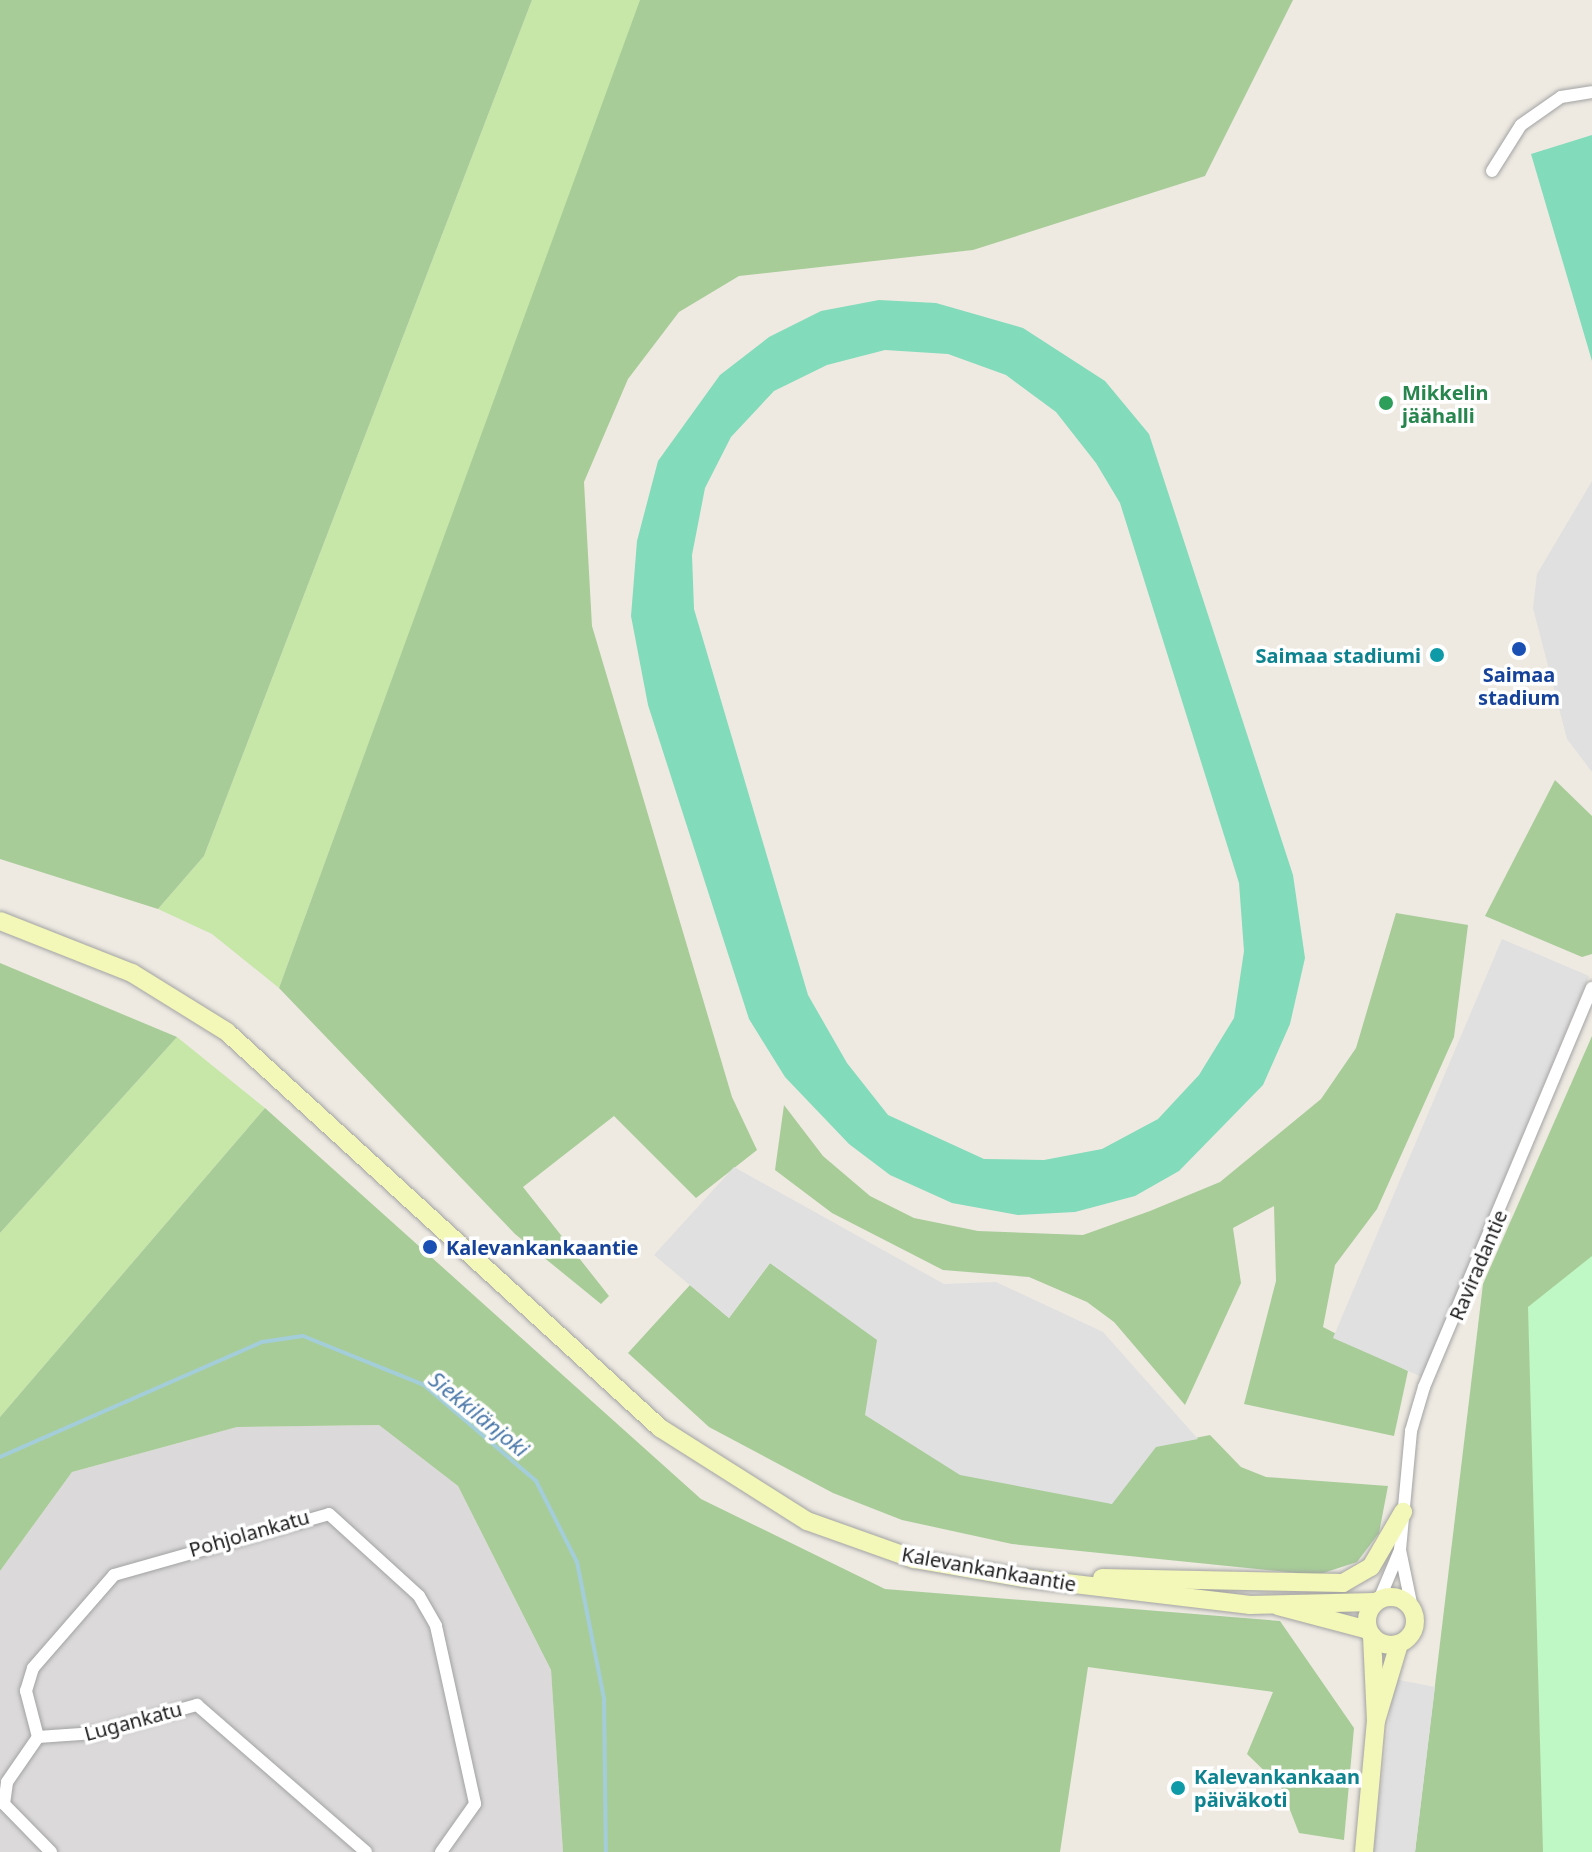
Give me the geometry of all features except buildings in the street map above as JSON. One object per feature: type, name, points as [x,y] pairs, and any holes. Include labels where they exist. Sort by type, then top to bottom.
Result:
[{"type":"street","points":[[1492,171],[1521,125],[1561,97],[1592,92]]},
{"type":"street","name":"Kalevankankaantie","points":[[0,921],[132,973],[238,1041],[629,1401],[715,1468],[862,1543],[1060,1582],[1278,1606],[1377,1601]]},
{"type":"street","name":"Raviradantie","points":[[1412,1608],[1400,1550],[1411,1431],[1424,1387],[1592,988]]},
{"type":"street","points":[[1060,1582],[1343,1583],[1371,1567],[1403,1512]]},
{"type":"street","name":"Pohjolankatu","points":[[38,1737],[26,1691],[33,1668],[114,1575],[329,1514],[419,1596],[436,1626],[475,1804],[441,1852]]},
{"type":"street","name":"Raviradantie","points":[[1377,1601],[1400,1550]]},
{"type":"street","points":[[1364,1852],[1376,1721],[1370,1633],[1377,1601],[1393,1596],[1412,1608],[1413,1633],[1399,1644],[1376,1721]]},
{"type":"street","name":"Kalevankankaantie","points":[[1278,1606],[1370,1633]]},
{"type":"street","points":[[1370,1633],[1399,1644]]},
{"type":"street","name":"Lugankatu","points":[[38,1737],[95,1733],[197,1705],[366,1852]]},
{"type":"street","points":[[38,1737],[7,1782],[4,1804],[51,1852]]},
{"type":"shaded area","points":[[1592,481],[1592,772],[1567,739],[1533,608],[1537,574]]},
{"type":"shaded area","points":[[1502,939],[1589,976],[1422,1377],[1333,1338]]},
{"type":"shaded area","points":[[734,1167],[944,1284],[996,1282],[1103,1332],[1198,1439],[1156,1447],[1112,1504],[960,1475],[865,1415],[877,1340],[770,1263],[729,1318],[654,1255]]},
{"type":"shaded area","points":[[379,1425],[458,1486],[551,1670],[563,1852],[0,1852],[0,1571],[72,1472],[237,1427]]},
{"type":"shaded area","points":[[1394,1679],[1435,1687],[1415,1852],[1373,1852]]},
{"type":"green space","points":[[0,0],[532,0],[204,856],[158,909],[0,859]]},
{"type":"green space","points":[[532,0],[641,0],[279,988],[212,934],[158,909],[204,856]]},
{"type":"green space","points":[[640,0],[1293,0],[1205,176],[973,250],[739,276],[679,312],[628,379],[584,482],[592,626],[732,1097],[757,1150],[696,1198],[614,1116],[523,1187],[609,1296],[601,1304],[515,1234],[279,988]]},
{"type":"green space","points":[[1592,135],[1592,361],[1531,154]]},
{"type":"green space","points":[[879,300],[936,303],[1023,328],[1105,381],[1149,434],[1293,875],[1305,958],[1290,1024],[1263,1085],[1179,1171],[1135,1196],[1075,1212],[1018,1215],[952,1203],[890,1175],[849,1144],[785,1077],[749,1019],[648,705],[631,616],[637,541],[658,461],[720,375],[769,337],[821,311]],"holes":[[[885,350],[948,354],[1006,375],[1056,412],[1096,463],[1120,503],[1239,883],[1244,951],[1234,1018],[1199,1075],[1158,1119],[1102,1149],[1044,1160],[984,1159],[888,1115],[847,1063],[808,995],[694,609],[692,555],[705,488],[731,437],[774,391],[827,365]]]},
{"type":"green space","points":[[1555,780],[1592,816],[1592,954],[1582,957],[1485,916]]},
{"type":"green space","points":[[1396,913],[1468,925],[1454,1037],[1377,1209],[1335,1265],[1323,1327],[1408,1371],[1394,1436],[1244,1404],[1276,1281],[1274,1206],[1233,1228],[1241,1283],[1185,1405],[1114,1322],[1087,1302],[1029,1277],[943,1270],[832,1213],[775,1170],[784,1105],[823,1156],[870,1196],[914,1218],[978,1231],[1083,1235],[1150,1211],[1220,1182],[1321,1099],[1356,1048]]},
{"type":"green space","points":[[0,963],[177,1037],[0,1233]]},
{"type":"green space","points":[[1592,1036],[1592,1852],[1415,1852],[1483,1284]]},
{"type":"green space","points":[[177,1037],[265,1108],[0,1417],[0,1233]]},
{"type":"green space","points":[[265,1108],[701,1499],[885,1589],[1280,1621],[1354,1728],[1344,1840],[1299,1833],[1281,1787],[1247,1754],[1273,1692],[1088,1667],[1060,1852],[563,1852],[551,1670],[458,1486],[379,1425],[237,1427],[72,1472],[0,1571],[0,1417]]},
{"type":"green space","points":[[1592,1256],[1592,1852],[1543,1852],[1528,1307]]},
{"type":"green space","points":[[770,1263],[1111,1504],[1156,1446],[1210,1435],[1241,1467],[1266,1477],[1388,1486],[1379,1533],[1357,1562],[1317,1575],[1012,1544],[902,1520],[833,1493],[709,1427],[628,1353],[690,1285],[729,1318]]},
{"type":"waterway","name":"Siekkilänjoki","points":[[0,1457],[262,1342],[303,1336],[424,1385],[536,1481],[577,1562],[604,1698],[606,1852]]},
{"type":"place","name":"Mikkelin jäähalli","points":[[1386,403]]},
{"type":"place","name":"Saimaa stadium","points":[[1519,649]]},
{"type":"place","name":"Saimaa stadiumi","points":[[1437,655]]},
{"type":"place","name":"Kalevankankaantie","points":[[430,1247]]},
{"type":"place","name":"Kalevankankaan päiväkoti","points":[[1178,1788]]}]
